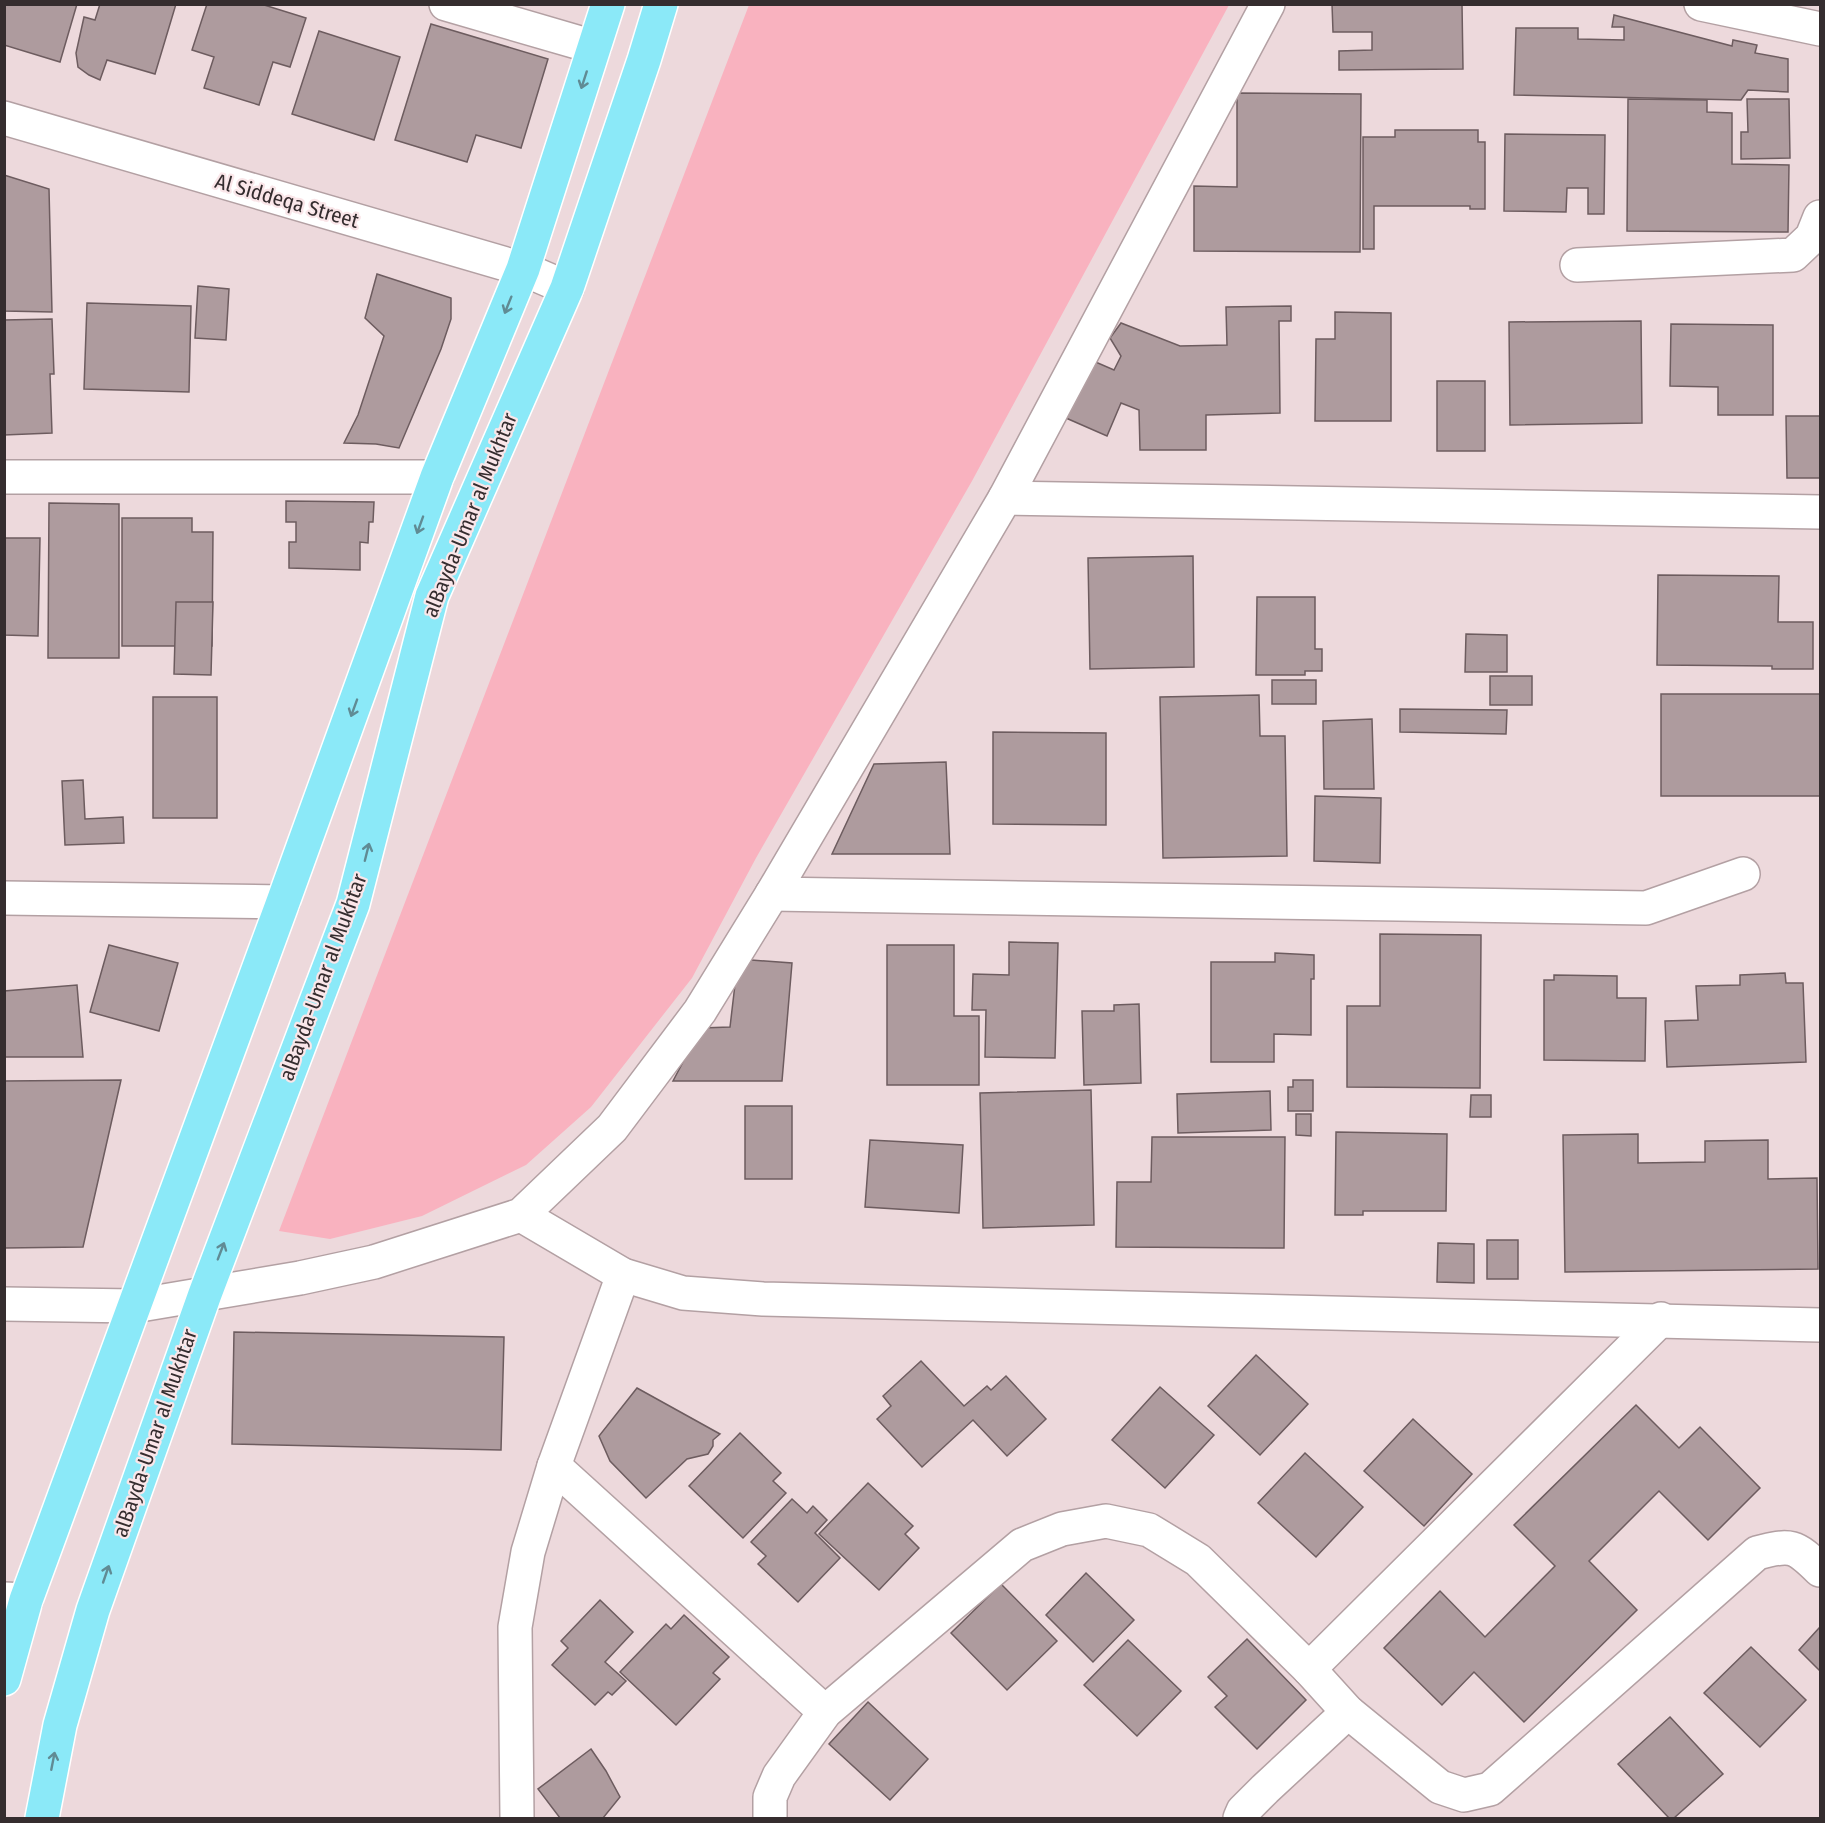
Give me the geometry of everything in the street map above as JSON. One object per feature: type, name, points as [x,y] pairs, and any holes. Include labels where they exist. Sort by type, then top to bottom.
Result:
[{"type":"main road","name":"alBayda-Umar al Mukhtar","points":[[4,1678],[15,1599],[134,1306],[437,477],[523,269],[608,4]]},
{"type":"main road","name":"alBayda-Umar al Mukhtar","points":[[42,1818],[60,1725],[93,1610],[205,1294],[353,904],[432,596],[567,288],[641,71],[661,4]]},
{"type":"street","points":[[446,4],[594,47]]},
{"type":"street","points":[[4,1304],[134,1306],[300,1278],[374,1262],[521,1215],[612,1128],[700,1011],[772,894],[1005,498],[1268,4]]},
{"type":"street","points":[[1701,4],[1821,29]]},
{"type":"street","name":"Al Siddeqa Street","points":[[4,118],[523,269],[567,288]]},
{"type":"street","points":[[1577,265],[1793,255],[1812,237],[1821,217]]},
{"type":"street","points":[[4,477],[437,477]]},
{"type":"street","points":[[1005,498],[1821,512]]},
{"type":"street","points":[[772,894],[1646,908],[1743,874]]},
{"type":"street","points":[[4,898],[283,902]]},
{"type":"street","points":[[521,1215],[623,1275],[682,1293],[763,1299],[1661,1319],[1821,1325]]},
{"type":"street","points":[[517,1818],[515,1627],[528,1552],[554,1466],[623,1275]]},
{"type":"street","points":[[1310,1669],[1661,1319]]},
{"type":"street","points":[[554,1466],[825,1712]]},
{"type":"street","points":[[770,1818],[770,1797],[779,1776],[825,1712],[1022,1545],[1062,1529],[1106,1521],[1149,1530],[1198,1560],[1310,1669],[1348,1712],[1440,1787],[1464,1796],[1490,1789],[1757,1553],[1782,1546],[1803,1552],[1821,1570]]},
{"type":"street","points":[[1240,1818],[1243,1811],[1265,1789],[1348,1712]]},
{"type":"shaded area","points":[[749,5],[1229,5],[972,481],[756,858],[692,978],[591,1107],[526,1165],[422,1216],[330,1239],[279,1231]]},
{"type":"building","points":[[4,4],[77,4],[60,62],[4,45]]},
{"type":"building","points":[[100,4],[176,4],[155,74],[107,60],[100,80],[78,67],[76,53],[84,17],[95,20]]},
{"type":"building","points":[[207,4],[261,4],[306,18],[290,67],[273,62],[259,105],[204,88],[214,57],[192,50]]},
{"type":"building","points":[[1332,4],[1462,4],[1463,69],[1339,70],[1339,51],[1372,50],[1372,32],[1333,32]]},
{"type":"building","points":[[1614,15],[1732,46],[1733,40],[1757,45],[1755,53],[1788,59],[1788,92],[1748,90],[1741,100],[1514,95],[1516,28],[1578,28],[1578,39],[1624,40],[1624,27],[1612,27]]},
{"type":"building","points":[[431,24],[548,59],[521,148],[476,135],[467,162],[395,140]]},
{"type":"building","points":[[319,31],[400,57],[374,140],[292,114]]},
{"type":"building","points":[[1237,93],[1361,94],[1360,252],[1194,251],[1194,186],[1237,187]]},
{"type":"building","points":[[1628,99],[1707,100],[1707,112],[1732,113],[1732,164],[1789,165],[1788,232],[1627,231]]},
{"type":"building","points":[[1747,99],[1789,99],[1790,158],[1741,159],[1741,132],[1748,132]]},
{"type":"building","points":[[1395,130],[1478,130],[1478,142],[1485,142],[1485,209],[1470,209],[1470,206],[1374,206],[1374,249],[1363,249],[1363,137],[1395,137]]},
{"type":"building","points":[[1505,134],[1605,135],[1604,214],[1588,214],[1588,188],[1567,188],[1566,212],[1504,211]]},
{"type":"building","points":[[4,175],[49,189],[52,312],[4,311]]},
{"type":"building","points":[[377,274],[451,298],[451,319],[441,349],[399,448],[376,444],[344,443],[358,415],[384,336],[365,318]]},
{"type":"building","points":[[198,286],[229,289],[226,340],[195,338]]},
{"type":"building","points":[[87,303],[191,306],[189,392],[84,389]]},
{"type":"building","points":[[1291,306],[1291,321],[1279,321],[1280,413],[1206,415],[1206,450],[1140,450],[1139,410],[1121,403],[1107,436],[1066,418],[1091,360],[1114,370],[1121,356],[1110,338],[1121,323],[1180,346],[1227,345],[1226,307]]},
{"type":"building","points":[[1335,312],[1391,313],[1391,421],[1315,421],[1316,339],[1335,339]]},
{"type":"building","points":[[52,319],[54,374],[50,374],[52,433],[4,435],[4,320]]},
{"type":"building","points":[[1641,321],[1642,423],[1510,425],[1509,322]]},
{"type":"building","points":[[1671,324],[1773,325],[1773,415],[1718,415],[1718,387],[1670,386]]},
{"type":"building","points":[[1437,381],[1485,381],[1485,451],[1437,451]]},
{"type":"building","points":[[1786,416],[1820,416],[1820,478],[1787,478]]},
{"type":"building","points":[[286,501],[374,502],[373,522],[369,522],[368,543],[360,542],[360,570],[289,568],[289,542],[296,542],[296,522],[286,522]]},
{"type":"building","points":[[49,503],[119,504],[119,658],[48,658]]},
{"type":"building","points":[[122,518],[192,518],[192,532],[213,532],[212,646],[122,646]]},
{"type":"building","points":[[4,538],[40,538],[38,636],[4,635]]},
{"type":"building","points":[[1193,556],[1194,667],[1090,669],[1088,558]]},
{"type":"building","points":[[1658,575],[1779,576],[1778,622],[1813,622],[1813,669],[1772,669],[1772,666],[1657,665]]},
{"type":"building","points":[[1257,597],[1315,597],[1315,649],[1322,649],[1322,671],[1305,671],[1305,675],[1256,675]]},
{"type":"building","points":[[176,602],[213,602],[211,675],[174,674]]},
{"type":"building","points":[[1466,634],[1507,635],[1507,672],[1465,672]]},
{"type":"building","points":[[1490,676],[1532,676],[1532,705],[1490,705]]},
{"type":"building","points":[[1272,680],[1316,680],[1316,704],[1272,704]]},
{"type":"building","points":[[1661,694],[1820,694],[1820,796],[1661,796]]},
{"type":"building","points":[[1259,695],[1260,736],[1285,736],[1287,856],[1163,858],[1160,697]]},
{"type":"building","points":[[153,697],[217,697],[217,818],[153,818]]},
{"type":"building","points":[[1400,709],[1507,710],[1506,734],[1400,732]]},
{"type":"building","points":[[1372,719],[1374,789],[1324,789],[1323,721]]},
{"type":"building","points":[[993,732],[1106,733],[1106,825],[993,824]]},
{"type":"building","points":[[946,762],[950,854],[832,854],[874,764]]},
{"type":"building","points":[[83,780],[85,819],[123,817],[124,843],[65,845],[62,781]]},
{"type":"building","points":[[1315,796],[1381,798],[1380,863],[1314,861]]},
{"type":"building","points":[[1380,934],[1481,935],[1480,1088],[1347,1087],[1347,1006],[1380,1006]]},
{"type":"building","points":[[1009,942],[1058,943],[1055,1058],[985,1057],[986,1010],[972,1010],[973,974],[1009,975]]},
{"type":"building","points":[[109,945],[178,963],[159,1031],[90,1012]]},
{"type":"building","points":[[887,945],[954,945],[954,1016],[979,1016],[979,1085],[887,1085]]},
{"type":"building","points":[[1275,953],[1314,955],[1314,979],[1311,979],[1311,1035],[1274,1034],[1274,1062],[1211,1062],[1211,962],[1275,962]]},
{"type":"building","points":[[738,959],[792,963],[782,1081],[673,1081],[701,1028],[730,1027]]},
{"type":"building","points":[[1785,973],[1786,983],[1803,983],[1806,1062],[1667,1067],[1665,1021],[1698,1020],[1696,986],[1740,985],[1740,975]]},
{"type":"building","points":[[1554,975],[1617,976],[1617,998],[1646,998],[1645,1061],[1544,1060],[1544,980],[1554,980]]},
{"type":"building","points":[[77,985],[83,1057],[4,1057],[4,991]]},
{"type":"building","points":[[1139,1004],[1141,1083],[1084,1085],[1082,1011],[1114,1011],[1114,1005]]},
{"type":"building","points":[[121,1080],[83,1247],[4,1248],[4,1081]]},
{"type":"building","points":[[1293,1080],[1313,1080],[1313,1111],[1288,1111],[1288,1087],[1293,1087]]},
{"type":"building","points":[[1091,1090],[1094,1225],[983,1228],[980,1093]]},
{"type":"building","points":[[1270,1091],[1271,1130],[1178,1133],[1177,1094]]},
{"type":"building","points":[[1471,1095],[1491,1095],[1491,1117],[1470,1117]]},
{"type":"building","points":[[745,1106],[792,1106],[792,1179],[745,1179]]},
{"type":"building","points":[[1296,1114],[1311,1114],[1311,1136],[1296,1135]]},
{"type":"building","points":[[1336,1132],[1447,1134],[1446,1211],[1363,1211],[1363,1215],[1335,1215]]},
{"type":"building","points":[[1638,1134],[1638,1163],[1705,1162],[1705,1141],[1768,1140],[1768,1179],[1817,1178],[1818,1269],[1565,1272],[1563,1135]]},
{"type":"building","points":[[1152,1137],[1285,1137],[1284,1248],[1116,1247],[1117,1182],[1151,1182]]},
{"type":"building","points":[[870,1140],[963,1145],[959,1213],[865,1207]]},
{"type":"building","points":[[1487,1240],[1518,1240],[1518,1279],[1487,1279]]},
{"type":"building","points":[[1438,1243],[1474,1244],[1474,1283],[1437,1282]]},
{"type":"building","points":[[234,1332],[504,1337],[501,1450],[232,1444]]},
{"type":"building","points":[[1256,1355],[1308,1404],[1260,1455],[1208,1406]]},
{"type":"building","points":[[921,1361],[964,1406],[987,1386],[991,1390],[1006,1376],[1046,1419],[1007,1456],[973,1420],[922,1467],[877,1419],[891,1406],[883,1396]]},
{"type":"building","points":[[1160,1387],[1214,1435],[1165,1488],[1112,1440]]},
{"type":"building","points":[[637,1388],[720,1434],[713,1440],[713,1446],[708,1454],[687,1459],[646,1498],[610,1461],[599,1436]]},
{"type":"building","points":[[1636,1405],[1679,1448],[1700,1427],[1760,1488],[1708,1540],[1659,1491],[1589,1561],[1637,1610],[1524,1722],[1474,1672],[1442,1705],[1384,1648],[1440,1591],[1485,1637],[1555,1566],[1514,1525]]},
{"type":"building","points":[[1413,1419],[1472,1474],[1424,1526],[1364,1471]]},
{"type":"building","points":[[740,1433],[781,1473],[773,1481],[786,1493],[743,1538],[689,1486]]},
{"type":"building","points":[[1305,1453],[1363,1507],[1316,1557],[1258,1503]]},
{"type":"building","points":[[868,1483],[913,1526],[905,1534],[919,1548],[879,1590],[819,1534]]},
{"type":"building","points":[[792,1499],[807,1513],[813,1506],[827,1520],[815,1533],[840,1558],[798,1602],[758,1564],[766,1556],[751,1542]]},
{"type":"building","points":[[1086,1573],[1134,1620],[1093,1662],[1046,1615]]},
{"type":"building","points":[[1001,1584],[1057,1641],[1007,1690],[951,1633]]},
{"type":"building","points":[[600,1600],[633,1632],[605,1662],[626,1681],[612,1695],[608,1692],[595,1705],[552,1665],[568,1648],[561,1641]]},
{"type":"building","points":[[684,1615],[729,1657],[713,1673],[720,1679],[676,1725],[620,1672],[666,1624],[671,1629]]},
{"type":"building","points":[[1820,1627],[1820,1671],[1799,1650]]},
{"type":"building","points":[[1247,1639],[1306,1700],[1257,1749],[1215,1707],[1227,1696],[1208,1677]]},
{"type":"building","points":[[1128,1640],[1181,1691],[1137,1736],[1084,1685]]},
{"type":"building","points":[[1751,1647],[1806,1700],[1760,1747],[1704,1693]]},
{"type":"building","points":[[868,1702],[928,1759],[890,1800],[829,1744]]},
{"type":"building","points":[[1670,1717],[1723,1774],[1674,1818],[1669,1818],[1618,1764]]},
{"type":"building","points":[[591,1749],[620,1797],[603,1818],[560,1818],[538,1789]]}]
